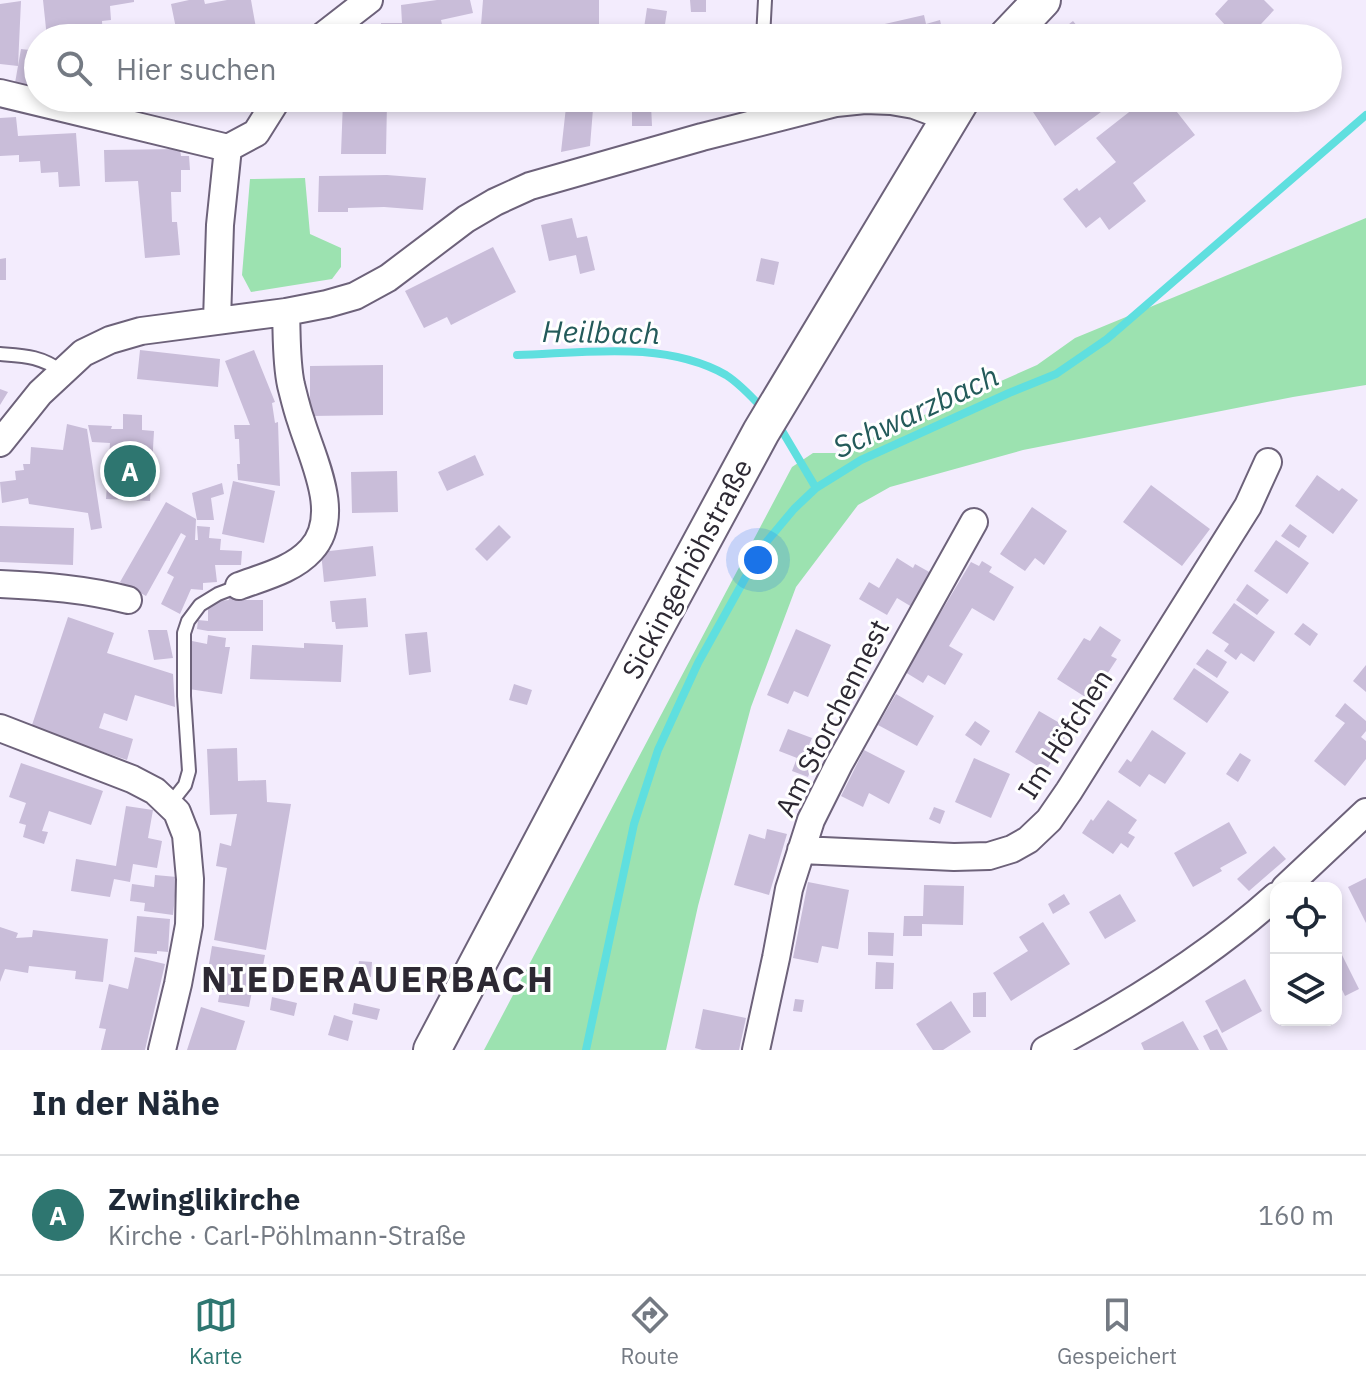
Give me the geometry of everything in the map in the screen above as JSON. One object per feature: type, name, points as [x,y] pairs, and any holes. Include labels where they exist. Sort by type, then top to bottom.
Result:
[{"type":"main road","points":[[1019,24],[1042,0]]},
{"type":"main road","name":"Sickingerhöhstraße","points":[[432,1050],[761,432],[953,112]]},
{"type":"street","points":[[338,24],[369,0]]},
{"type":"street","points":[[0,93],[24,99]]},
{"type":"street","points":[[79,112],[228,148],[256,133],[269,112]]},
{"type":"street","points":[[0,443],[61,371],[83,353],[110,340],[141,331],[286,312],[355,296],[388,278],[466,219],[530,186],[798,112]]},
{"type":"street","points":[[217,321],[220,225],[228,148]]},
{"type":"street","points":[[239,586],[284,569],[304,557],[313,548],[324,518],[325,501],[319,473],[290,381],[286,312]]},
{"type":"street","name":"Im Höfchen","points":[[801,850],[989,856],[1028,840],[1049,820],[1069,791],[1248,506],[1268,462]]},
{"type":"street","name":"Am Storchennest","points":[[756,1050],[789,889],[811,820],[974,522]]},
{"type":"street","points":[[0,584],[68,587],[128,600]]},
{"type":"street","points":[[0,728],[132,779],[155,791],[177,812],[186,835],[190,879],[189,925],[162,1050]]},
{"type":"street","points":[[1291,882],[1366,812]]},
{"type":"street","points":[[1045,1050],[1134,1001],[1197,958],[1270,901]]},
{"type":"lane","points":[[764,24],[765,0]]},
{"type":"lane","points":[[751,125],[753,112]]},
{"type":"lane","points":[[0,354],[33,357],[61,371]]},
{"type":"lane","points":[[170,804],[185,785],[189,771],[184,633],[188,621],[200,605],[239,586]]},
{"type":"green space","points":[[305,178],[310,234],[341,248],[341,267],[332,279],[251,292],[242,275],[250,179]]},
{"type":"green space","points":[[1366,218],[1366,385],[1023,450],[890,487],[858,505],[796,587],[751,707],[698,906],[666,1050],[484,1050],[792,467],[813,453],[838,453],[1037,365],[1075,338]]},
{"type":"building","points":[[43,0],[134,0],[110,6],[111,20],[102,21],[102,24],[46,24]]},
{"type":"building","points":[[189,0],[204,0],[205,4],[251,0],[255,24],[175,24],[171,4]]},
{"type":"building","points":[[470,0],[473,13],[441,20],[442,24],[381,24],[402,23],[401,5]]},
{"type":"building","points":[[483,0],[599,0],[599,24],[481,24]]},
{"type":"building","points":[[690,0],[706,0],[706,12],[691,12]]},
{"type":"building","points":[[1228,0],[1264,0],[1274,10],[1261,24],[1224,24],[1215,14]]},
{"type":"building","points":[[21,1],[18,66],[0,64],[0,4]]},
{"type":"building","points":[[647,8],[667,11],[665,24],[645,24]]},
{"type":"building","points":[[924,15],[926,24],[885,24]]},
{"type":"building","points":[[21,49],[24,49],[24,85],[15,83]]},
{"type":"building","points":[[343,112],[387,112],[386,154],[341,154]]},
{"type":"building","points":[[565,112],[593,112],[590,146],[561,152]]},
{"type":"building","points":[[632,112],[651,112],[652,126],[632,126]]},
{"type":"building","points":[[1033,112],[1101,112],[1055,146]]},
{"type":"building","points":[[1129,112],[1177,112],[1195,135],[1133,183],[1146,201],[1109,230],[1100,217],[1086,228],[1063,199],[1077,188],[1079,191],[1116,162],[1096,138]]},
{"type":"building","points":[[16,117],[18,136],[76,133],[80,186],[59,187],[58,172],[41,173],[40,161],[19,162],[19,155],[0,156],[0,118]]},
{"type":"building","points":[[180,149],[181,156],[189,156],[190,170],[181,170],[181,192],[171,192],[172,222],[177,222],[180,255],[145,258],[138,181],[105,182],[104,150]]},
{"type":"building","points":[[319,176],[426,178],[423,210],[384,207],[318,212]]},
{"type":"building","points":[[572,218],[577,238],[587,236],[595,270],[580,274],[576,255],[549,261],[541,225]]},
{"type":"building","points":[[493,247],[516,292],[451,325],[447,317],[424,328],[405,291]]},
{"type":"building","points":[[6,258],[6,280],[0,280],[0,259]]},
{"type":"building","points":[[761,258],[779,262],[774,285],[756,281]]},
{"type":"building","points":[[140,350],[220,359],[218,387],[137,379]]},
{"type":"building","points":[[254,350],[275,402],[272,403],[275,423],[278,422],[280,486],[238,480],[239,439],[235,439],[234,425],[250,425],[225,361]]},
{"type":"building","points":[[383,365],[383,415],[310,416],[310,366]]},
{"type":"building","points":[[0,389],[8,392],[0,405]]},
{"type":"building","points":[[123,414],[142,415],[142,430],[154,431],[150,501],[106,499],[110,443],[92,442],[88,425],[123,429]]},
{"type":"building","points":[[67,424],[87,429],[102,528],[91,530],[88,513],[29,504],[28,498],[2,503],[0,482],[16,480],[15,471],[24,470],[23,464],[30,464],[31,447],[63,450]]},
{"type":"building","points":[[475,455],[484,475],[447,491],[438,472]]},
{"type":"building","points":[[397,471],[398,512],[352,513],[351,472]]},
{"type":"building","points":[[1317,475],[1358,500],[1333,534],[1295,506]]},
{"type":"building","points":[[233,481],[275,491],[264,543],[222,534]]},
{"type":"building","points":[[222,483],[224,494],[211,498],[214,520],[197,520],[192,493]]},
{"type":"building","points":[[1151,485],[1210,529],[1182,566],[1123,522]]},
{"type":"building","points":[[166,502],[196,519],[195,540],[198,540],[197,526],[210,527],[209,538],[221,539],[220,550],[242,551],[241,565],[215,565],[217,582],[203,583],[203,590],[191,589],[180,614],[161,604],[174,577],[167,573],[186,536],[181,533],[146,596],[120,582]]},
{"type":"building","points":[[1032,507],[1067,531],[1044,565],[1035,558],[1025,571],[1000,554]]},
{"type":"building","points":[[1290,524],[1307,536],[1299,548],[1281,536]]},
{"type":"building","points":[[499,525],[511,537],[487,561],[475,549]]},
{"type":"building","points":[[0,526],[74,528],[73,565],[0,562]]},
{"type":"building","points":[[1276,540],[1309,563],[1287,594],[1254,571]]},
{"type":"building","points":[[373,546],[376,576],[324,582],[321,552]]},
{"type":"building","points":[[897,558],[913,568],[915,564],[931,573],[912,607],[897,598],[887,615],[859,599],[869,582],[879,588]]},
{"type":"building","points":[[982,561],[992,567],[989,572],[1014,587],[994,621],[972,608],[949,646],[963,654],[945,685],[928,675],[923,683],[905,672],[971,562],[979,566]]},
{"type":"building","points":[[1247,584],[1269,600],[1257,615],[1236,600]]},
{"type":"building","points":[[240,593],[240,600],[263,600],[263,631],[197,629],[198,620],[208,621],[208,602],[229,600],[228,594]]},
{"type":"building","points":[[366,598],[368,627],[336,629],[335,622],[332,622],[330,601]]},
{"type":"building","points":[[1234,603],[1275,632],[1254,662],[1241,653],[1236,660],[1224,651],[1229,644],[1212,633]]},
{"type":"building","points":[[68,617],[114,633],[107,653],[173,674],[175,707],[135,695],[127,721],[104,713],[99,728],[133,739],[127,760],[31,728]]},
{"type":"building","points":[[1303,623],[1318,634],[1310,646],[1294,634]]},
{"type":"building","points":[[1100,626],[1121,640],[1111,656],[1117,659],[1090,700],[1057,679],[1084,638],[1090,641]]},
{"type":"building","points":[[796,629],[831,645],[808,697],[794,691],[788,704],[767,695]]},
{"type":"building","points":[[148,630],[167,630],[173,658],[154,660]]},
{"type":"building","points":[[427,632],[431,672],[409,675],[405,634]]},
{"type":"building","points":[[208,635],[226,638],[225,647],[230,647],[222,694],[189,689],[192,641],[207,644]]},
{"type":"building","points":[[304,643],[343,645],[341,682],[250,679],[252,645],[304,648]]},
{"type":"building","points":[[1207,649],[1227,662],[1217,678],[1196,664]]},
{"type":"building","points":[[1366,665],[1366,692],[1353,681]]},
{"type":"building","points":[[1194,668],[1229,692],[1207,723],[1173,699]]},
{"type":"building","points":[[514,684],[532,690],[527,705],[509,700]]},
{"type":"building","points":[[896,694],[934,716],[917,746],[878,725]]},
{"type":"building","points":[[1345,703],[1366,721],[1366,731],[1361,737],[1366,741],[1366,759],[1345,786],[1314,761],[1345,723],[1335,716]]},
{"type":"building","points":[[1039,711],[1070,729],[1046,771],[1015,752]]},
{"type":"building","points":[[975,721],[990,731],[981,746],[965,735]]},
{"type":"building","points":[[788,729],[812,738],[803,759],[813,763],[808,777],[792,771],[797,758],[779,751]]},
{"type":"building","points":[[1152,730],[1186,753],[1165,784],[1149,774],[1140,787],[1118,772],[1127,759],[1131,762]]},
{"type":"building","points":[[237,748],[238,781],[266,780],[267,802],[291,804],[266,950],[214,940],[227,868],[216,866],[220,843],[231,846],[237,814],[210,815],[207,749]]},
{"type":"building","points":[[864,750],[905,771],[889,804],[869,793],[863,807],[841,796]]},
{"type":"building","points":[[1240,753],[1251,760],[1238,782],[1226,774]]},
{"type":"building","points":[[974,758],[1010,774],[991,818],[955,802]]},
{"type":"building","points":[[21,763],[103,791],[91,825],[49,811],[42,831],[48,832],[44,844],[23,837],[26,825],[19,823],[26,803],[9,797]]},
{"type":"building","points":[[1108,800],[1137,820],[1128,833],[1135,837],[1128,848],[1121,843],[1113,854],[1082,833]]},
{"type":"building","points":[[126,806],[153,810],[148,838],[162,841],[157,868],[133,864],[130,882],[114,879],[110,897],[71,891],[76,859],[116,866]]},
{"type":"building","points":[[934,807],[945,811],[940,824],[929,819]]},
{"type":"building","points":[[1229,822],[1247,853],[1193,887],[1174,853]]},
{"type":"building","points":[[767,829],[787,834],[769,895],[734,885],[749,834],[765,839]]},
{"type":"building","points":[[1274,846],[1286,859],[1249,891],[1237,879]]},
{"type":"building","points":[[155,875],[177,877],[173,915],[144,911],[145,903],[130,901],[132,884],[154,887]]},
{"type":"building","points":[[1366,878],[1366,923],[1348,887]]},
{"type":"building","points":[[808,882],[849,890],[838,949],[822,946],[818,963],[793,958]]},
{"type":"building","points":[[924,885],[964,886],[963,925],[922,924],[922,936],[903,936],[904,916],[923,916]]},
{"type":"building","points":[[1064,894],[1070,904],[1053,914],[1048,904]]},
{"type":"building","points":[[1120,894],[1136,921],[1105,939],[1089,912]]},
{"type":"building","points":[[137,916],[170,919],[168,952],[134,952]]},
{"type":"building","points":[[1043,922],[1070,964],[1011,1001],[993,973],[1028,951],[1019,937]]},
{"type":"building","points":[[0,927],[18,933],[16,938],[32,937],[33,930],[108,939],[103,982],[75,979],[76,971],[29,966],[28,973],[5,969],[0,982]]},
{"type":"building","points":[[868,932],[894,933],[893,956],[868,955]]},
{"type":"building","points":[[212,946],[265,955],[262,971],[256,970],[249,1007],[218,1002],[220,991],[205,988]]},
{"type":"building","points":[[1342,955],[1359,989],[1345,996],[1342,990]]},
{"type":"building","points":[[135,957],[165,964],[145,1050],[101,1050],[106,1029],[99,1028],[109,984],[128,989]]},
{"type":"building","points":[[359,961],[372,962],[371,977],[357,975]]},
{"type":"building","points":[[876,962],[894,963],[893,989],[875,989]]},
{"type":"building","points":[[1245,979],[1262,1011],[1222,1033],[1205,1001]]},
{"type":"building","points":[[986,992],[986,1017],[973,1017],[973,993]]},
{"type":"building","points":[[272,997],[297,1003],[294,1016],[270,1010]]},
{"type":"building","points":[[795,999],[804,1000],[802,1012],[793,1011]]},
{"type":"building","points":[[951,1001],[971,1032],[943,1050],[933,1050],[916,1024]]},
{"type":"building","points":[[354,1003],[380,1009],[377,1020],[352,1014]]},
{"type":"building","points":[[201,1007],[245,1021],[236,1050],[187,1050]]},
{"type":"building","points":[[703,1009],[746,1018],[739,1050],[695,1048]]},
{"type":"building","points":[[334,1015],[353,1021],[348,1041],[328,1035]]},
{"type":"building","points":[[1183,1021],[1199,1050],[1144,1050],[1141,1043]]},
{"type":"building","points":[[1217,1029],[1228,1050],[1210,1050],[1203,1036]]},
{"type":"waterway","name":"Schwarzbach","points":[[586,1050],[634,824],[658,750],[698,663],[763,546],[816,488],[861,460],[1056,374],[1107,339],[1366,115]]},
{"type":"waterway","name":"Heilbach","points":[[517,355],[623,351],[677,357],[726,375],[763,409]]},
{"type":"waterway","name":"Heilbach","points":[[778,424],[816,488]]},
{"type":"place","name":"Zwinglikirche","points":[[130,471]]},
{"type":"district","name":"NIEDERAUERBACH","points":[[378,979]]}]
